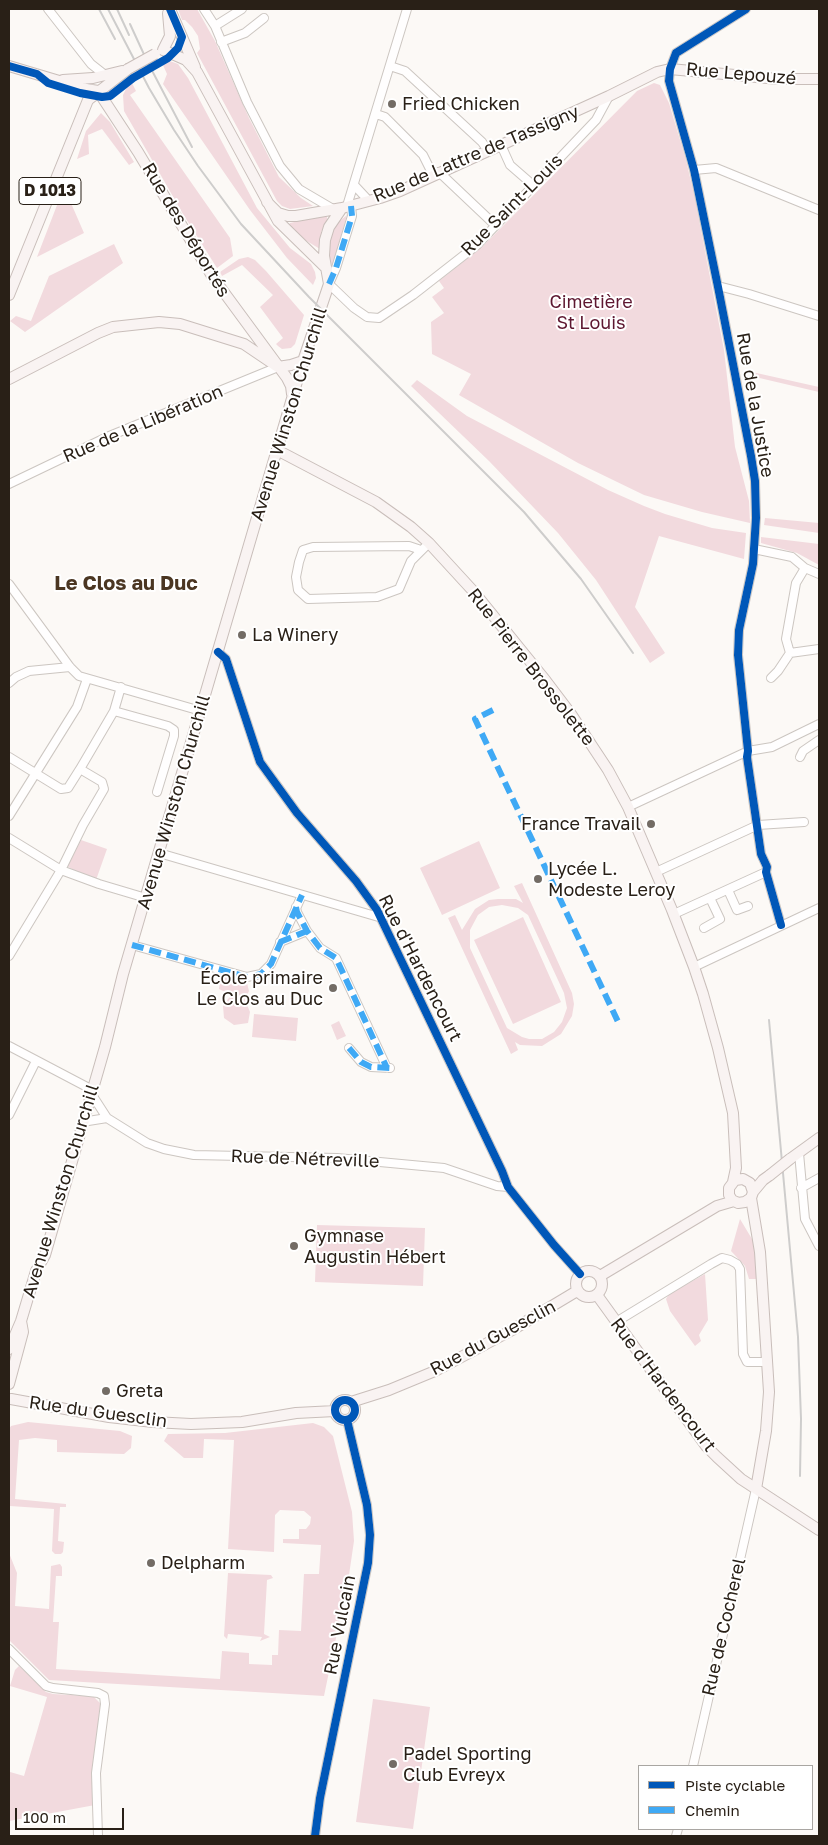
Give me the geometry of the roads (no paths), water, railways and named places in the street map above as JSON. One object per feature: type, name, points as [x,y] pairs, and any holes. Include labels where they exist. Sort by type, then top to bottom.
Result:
[{"type":"main road","points":[[9,66],[59,81],[87,95],[98,91],[128,69],[159,52],[170,36],[169,9]]},
{"type":"main road","points":[[169,9],[197,72],[278,221],[327,269]]},
{"type":"main road","points":[[159,52],[186,60],[197,72]]},
{"type":"main road","points":[[59,81],[104,75],[128,69]]},
{"type":"main road","name":"Rue Lepouzé","points":[[609,96],[658,72],[670,69],[778,79],[819,79]]},
{"type":"main road","name":"Rue des Déportés","points":[[98,91],[138,152],[212,276],[291,386],[292,397]]},
{"type":"main road","name":"D 1013","points":[[9,296],[87,95]]},
{"type":"main road","name":"Rue de Lattre de Tassigny","points":[[267,202],[278,213],[288,216],[305,215],[369,201],[400,191],[609,96]]},
{"type":"main road","points":[[329,284],[324,256],[325,240],[328,227],[343,207]]},
{"type":"main road","name":"Avenue Winston Churchill","points":[[21,1321],[36,1271],[45,1255],[132,945],[292,397],[329,284]]},
{"type":"main road","points":[[10,377],[113,327],[159,322],[180,324],[244,344],[278,367],[303,361]]},
{"type":"main road","name":"Rue Pierre Brossolette","points":[[277,450],[376,502],[411,527],[425,546],[474,592],[571,714],[608,770],[628,806],[674,914],[694,967],[718,1048],[733,1113],[736,1168],[741,1181]]},
{"type":"main road","points":[[600,1276],[717,1206],[745,1202],[766,1177],[819,1138]]},
{"type":"main road","points":[[717,1206],[728,1192],[741,1181],[766,1177]]},
{"type":"main road","points":[[741,1181],[752,1186],[760,1252],[768,1362],[769,1392],[766,1431],[756,1488]]},
{"type":"main road","points":[[728,1192],[730,1197],[748,1211],[756,1227]]},
{"type":"main road","points":[[594,1272],[600,1276],[602,1286],[601,1291],[597,1295],[582,1296],[577,1291],[576,1282],[580,1274],[594,1272]]},
{"type":"main road","name":"Rue du Guesclin","points":[[351,1402],[389,1390],[443,1366],[512,1330],[577,1291]]},
{"type":"main road","name":"Rue d'Hardencourt","points":[[597,1295],[706,1446],[741,1479],[819,1530]]},
{"type":"main road","points":[[9,1349],[21,1321]]},
{"type":"main road","points":[[10,1401],[12,1391],[9,1384],[23,1332],[21,1321]]},
{"type":"main road","points":[[341,1400],[351,1402],[354,1412],[350,1418],[347,1420],[337,1417],[334,1411],[336,1404],[341,1400]]},
{"type":"main road","name":"Rue du Guesclin","points":[[10,1401],[109,1417],[191,1424],[242,1422],[296,1414],[334,1411]]},
{"type":"street","points":[[48,9],[91,64],[104,75]]},
{"type":"street","points":[[204,9],[214,26],[247,102],[284,173],[299,189],[343,207],[352,216],[336,268],[329,284]]},
{"type":"street","points":[[214,26],[242,9]]},
{"type":"street","points":[[343,207],[355,186],[407,9]]},
{"type":"street","points":[[670,69],[676,53],[682,48],[746,9]]},
{"type":"street","points":[[221,42],[245,34],[264,18]]},
{"type":"street","points":[[390,66],[405,71],[482,142],[488,151]]},
{"type":"street","name":"Rue de la Justice","points":[[670,69],[671,89],[694,170],[755,482],[756,518],[753,564],[739,630],[738,655],[748,751],[747,757],[761,854],[767,868],[766,872],[781,925]]},
{"type":"street","name":"Rue Saint-Louis","points":[[329,284],[360,313],[367,317],[378,318],[413,295],[477,245],[596,120],[609,96]]},
{"type":"street","points":[[376,114],[385,117],[423,155],[436,174],[496,225]]},
{"type":"street","points":[[501,145],[510,165],[533,185]]},
{"type":"street","points":[[694,170],[716,168],[819,210]]},
{"type":"street","points":[[355,186],[369,201]]},
{"type":"street","points":[[718,287],[722,286],[819,316]]},
{"type":"street","name":"Rue de la Libération","points":[[9,484],[116,433],[278,367]]},
{"type":"street","points":[[425,546],[412,561],[398,589],[377,597],[308,599],[298,590],[296,577],[303,550],[313,547],[425,546]]},
{"type":"street","points":[[754,549],[792,557],[805,568],[819,574]]},
{"type":"street","points":[[771,678],[778,671],[790,652],[786,639],[796,582],[805,568]]},
{"type":"street","points":[[9,584],[70,667],[79,676],[201,710]]},
{"type":"street","points":[[790,652],[819,648]]},
{"type":"street","name":"Rue d'Hardencourt","points":[[218,652],[226,659],[260,762],[297,813],[367,895],[382,918],[508,1187],[554,1245],[580,1274]]},
{"type":"street","points":[[9,683],[16,676],[29,670],[70,667]]},
{"type":"street","points":[[213,668],[231,676]]},
{"type":"street","points":[[9,816],[77,706],[87,678]]},
{"type":"street","points":[[9,757],[61,789],[68,788],[114,711],[121,687]]},
{"type":"street","points":[[114,711],[168,726],[174,730],[174,736],[157,792]]},
{"type":"street","points":[[628,806],[748,751],[772,746],[819,724]]},
{"type":"street","points":[[800,757],[803,751],[819,740]]},
{"type":"street","points":[[9,956],[61,870],[83,825],[104,790],[102,782],[80,769]]},
{"type":"street","points":[[656,872],[758,825],[804,822]]},
{"type":"street","points":[[9,838],[61,870],[146,898]]},
{"type":"street","points":[[159,853],[382,918]]},
{"type":"street","points":[[674,914],[766,872]]},
{"type":"street","points":[[728,890],[737,910],[748,906]]},
{"type":"street","points":[[132,945],[247,977],[261,974],[271,964],[302,895]]},
{"type":"street","points":[[704,928],[720,919],[710,898]]},
{"type":"street","points":[[296,907],[307,931],[320,948],[336,958],[389,1068],[371,1067],[361,1062],[349,1048]]},
{"type":"street","points":[[694,967],[819,908]]},
{"type":"street","points":[[280,942],[307,931]]},
{"type":"street","name":"Rue de Nétreville","points":[[9,1046],[79,1082],[87,1088],[107,1118],[147,1143],[164,1149],[194,1155],[331,1158],[444,1168],[497,1186],[508,1187]]},
{"type":"street","points":[[9,1115],[36,1061]]},
{"type":"street","points":[[82,1122],[107,1118]]},
{"type":"street","points":[[799,1153],[805,1219],[819,1246]]},
{"type":"street","points":[[801,1188],[819,1178]]},
{"type":"street","points":[[616,1322],[722,1258],[730,1260],[737,1264],[740,1269],[743,1354],[746,1362],[768,1362]]},
{"type":"street","name":"Rue Vulcain","points":[[315,1836],[320,1798],[369,1554],[370,1535],[367,1505],[347,1420]]},
{"type":"street","name":"Rue de Cocherel","points":[[692,1765],[756,1488]]},
{"type":"street","points":[[9,1648],[46,1686],[98,1693],[104,1696],[105,1704],[96,1772],[98,1836]]},
{"type":"railway","points":[[99,9],[115,39]]},
{"type":"railway","points":[[108,9],[149,88],[174,130],[241,224],[309,297],[524,512],[581,579],[633,653]]},
{"type":"railway","points":[[117,9],[129,35]]},
{"type":"railway","points":[[130,24],[192,147]]},
{"type":"railway","points":[[769,1020],[798,1337],[801,1419],[800,1476]]},
{"type":"place","name":"Fried Chicken","points":[[392,104]]},
{"type":"place","name":"La Winery","points":[[242,635]]},
{"type":"place","name":"France Travail","points":[[651,824]]},
{"type":"place","name":"Lycée L. Modeste Leroy","points":[[538,879]]},
{"type":"place","name":"École primaire Le Clos au Duc","points":[[333,988]]},
{"type":"place","name":"Gymnase Augustin Hébert","points":[[294,1246]]},
{"type":"place","name":"Greta","points":[[106,1391]]},
{"type":"place","name":"Delpharm","points":[[151,1563]]},
{"type":"place","name":"Padel Sporting Club Evreyx","points":[[393,1764]]},
{"type":"district","name":"Le Clos au Duc","points":[[126,584]]},
{"type":"park label","name":"Cimetière St Louis","points":[[591,312]]}]
